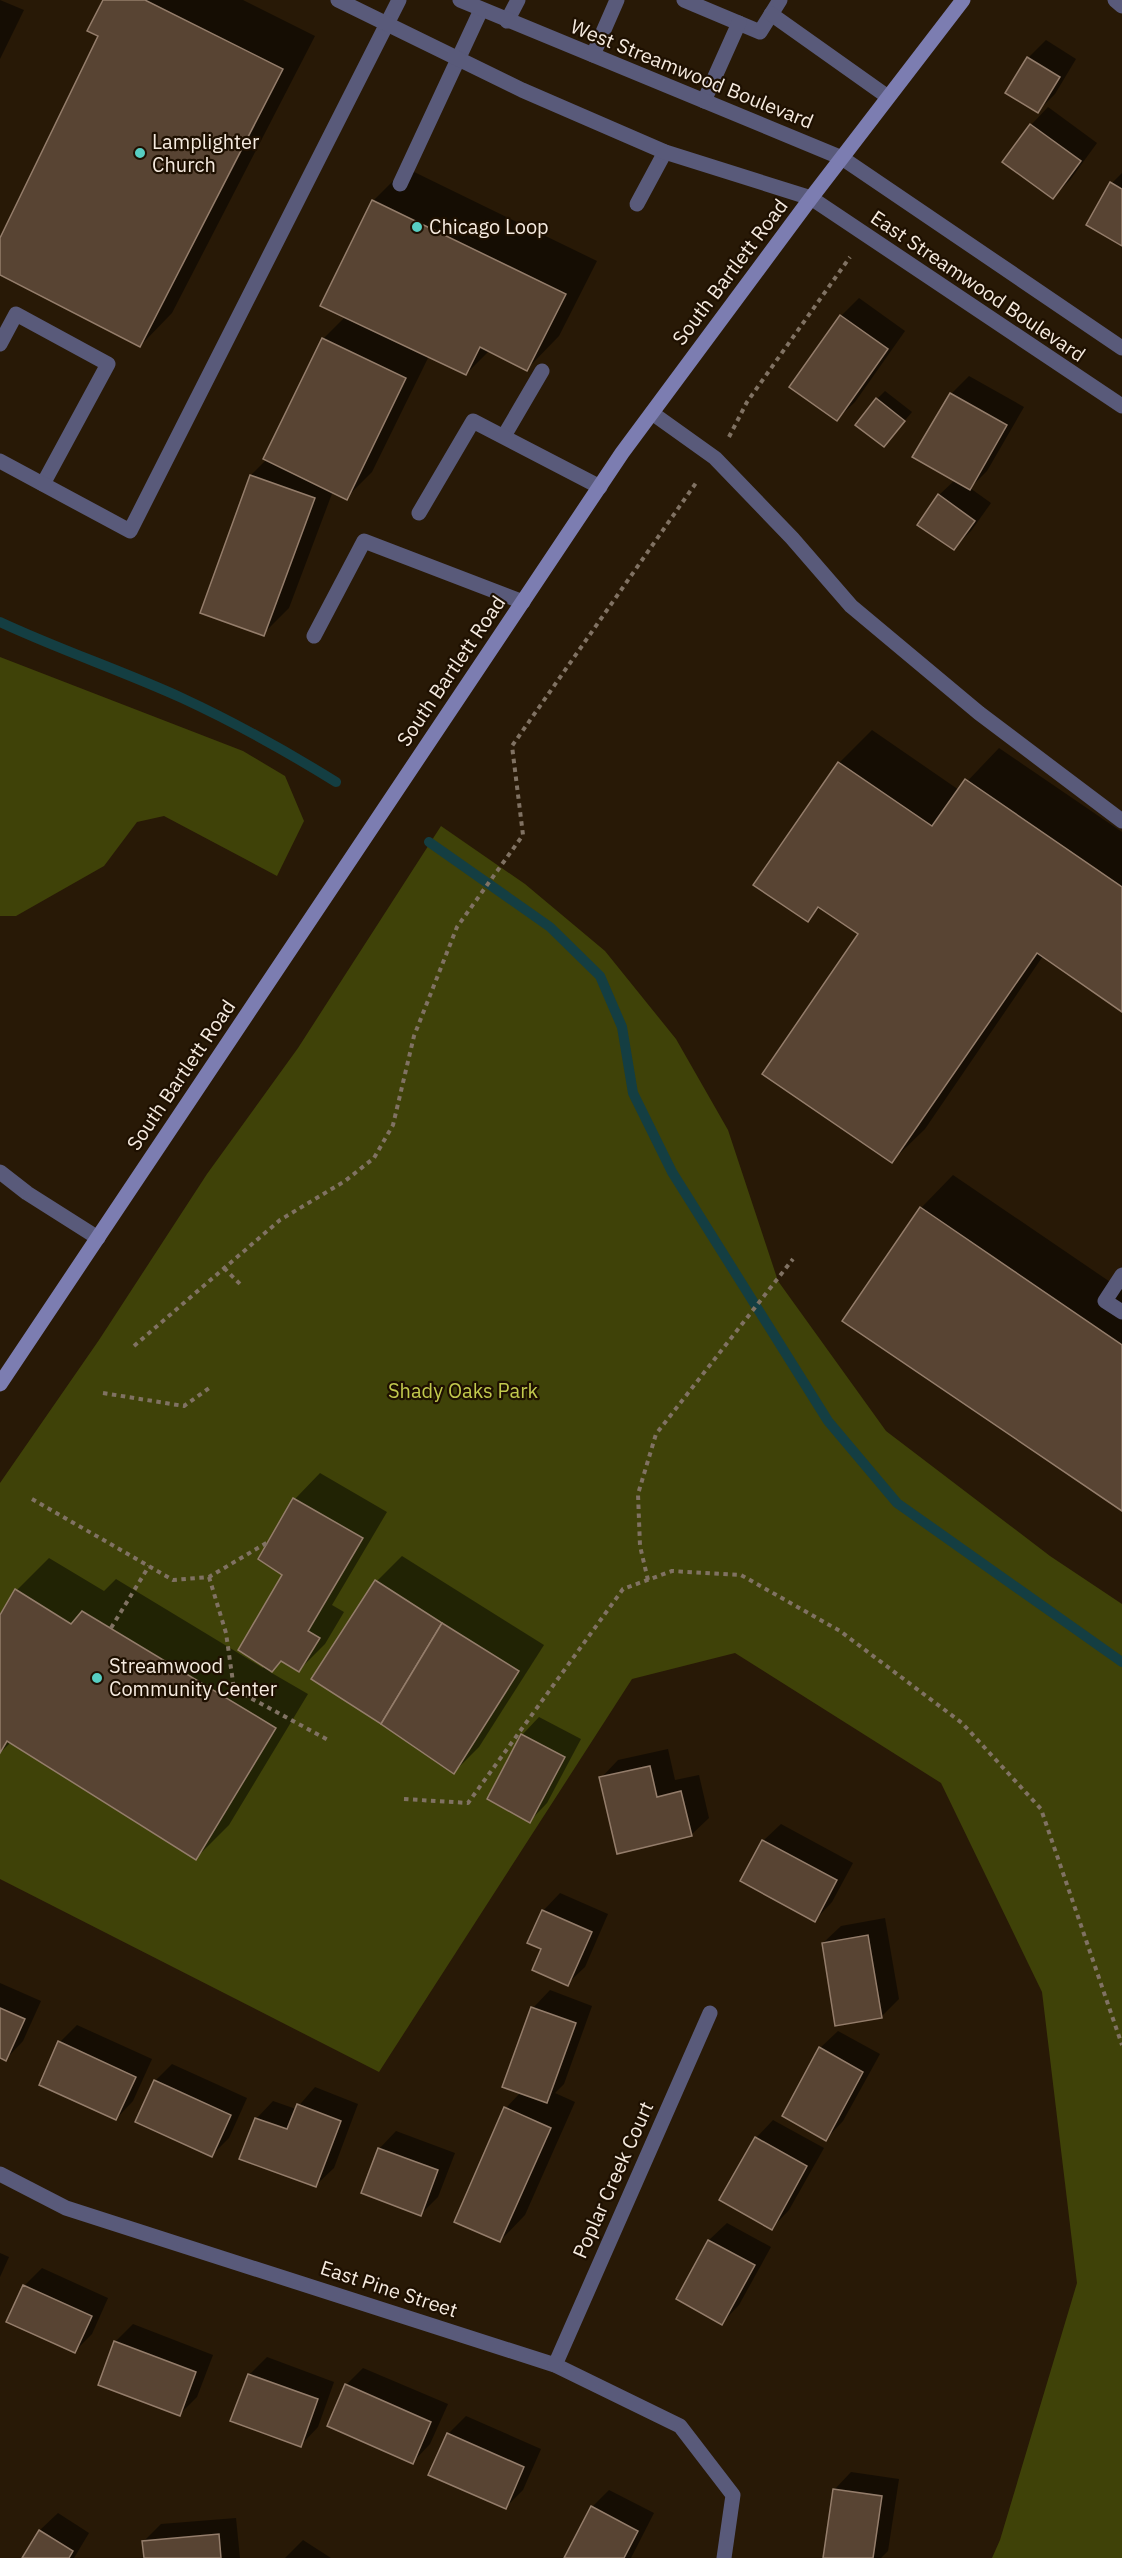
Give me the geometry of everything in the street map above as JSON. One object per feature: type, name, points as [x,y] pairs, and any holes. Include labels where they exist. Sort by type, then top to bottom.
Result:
[{"type":"main road","name":"South Bartlett Road","points":[[0,1384],[600,487],[811,198],[963,0]]},
{"type":"street","points":[[338,0],[459,57],[522,90],[665,152],[811,198]]},
{"type":"street","points":[[0,461],[130,531],[399,0]]},
{"type":"street","name":"West Streamwood Boulevard","points":[[460,0],[842,158]]},
{"type":"street","points":[[507,21],[518,0]]},
{"type":"street","points":[[592,56],[617,0]]},
{"type":"street","points":[[684,0],[760,32],[780,0]]},
{"type":"street","points":[[1115,0],[1122,6]]},
{"type":"street","points":[[399,184],[481,10]]},
{"type":"street","points":[[771,14],[888,98]]},
{"type":"street","points":[[704,101],[739,23]]},
{"type":"street","points":[[637,204],[665,152]]},
{"type":"street","name":"East Streamwood Boulevard","points":[[842,158],[1122,348]]},
{"type":"street","name":"East Streamwood Boulevard","points":[[811,198],[1122,406]]},
{"type":"street","points":[[0,344],[16,314],[108,364],[43,484]]},
{"type":"street","points":[[504,436],[542,371]]},
{"type":"street","points":[[652,413],[715,458],[792,538],[851,606],[979,713],[1122,821]]},
{"type":"street","points":[[419,513],[473,421],[600,487]]},
{"type":"street","points":[[314,636],[364,541],[523,602]]},
{"type":"street","points":[[0,1172],[27,1193],[98,1238]]},
{"type":"street","points":[[1122,1275],[1105,1301],[1122,1312]]},
{"type":"street","name":"Poplar Creek Court","points":[[555,2365],[710,2013]]},
{"type":"street","name":"East Pine Street","points":[[0,2174],[66,2208],[555,2365],[680,2426],[733,2495],[724,2558]]},
{"type":"path","points":[[134,1346],[280,1220],[345,1181],[374,1158],[393,1125],[414,1036],[457,927],[523,835],[512,746],[735,430],[747,402],[866,235]]},
{"type":"path","points":[[648,1580],[640,1546],[638,1494],[656,1434],[792,1259]]},
{"type":"path","points":[[224,1268],[242,1286]]},
{"type":"path","points":[[103,1393],[184,1406],[212,1386]]},
{"type":"path","points":[[32,1499],[173,1580],[209,1577],[268,1542]]},
{"type":"path","points":[[111,1628],[149,1566]]},
{"type":"path","points":[[404,1799],[468,1803],[623,1589],[672,1571],[741,1575],[840,1631],[962,1723],[1041,1809],[1122,2045]]},
{"type":"path","points":[[209,1577],[226,1633],[234,1689],[330,1741]]},
{"type":"green space","points":[[0,657],[243,751],[285,776],[304,821],[277,876],[164,816],[137,822],[104,866],[16,916],[0,916]]},
{"type":"green space","name":"Shady Oaks Park","points":[[441,826],[525,884],[605,951],[676,1039],[728,1130],[778,1281],[886,1431],[1050,1556],[1122,1604],[1122,2558],[992,2558],[1000,2540],[1077,2283],[1042,1992],[941,1783],[735,1653],[632,1679],[379,2072],[0,1879],[0,1483],[99,1340],[207,1174],[298,1048]]},
{"type":"building","name":"Lamplighter Church","points":[[103,0],[145,0],[283,69],[140,347],[0,275],[0,238],[98,36],[87,31]]},
{"type":"building","points":[[1027,57],[1060,77],[1038,113],[1005,93]]},
{"type":"building","points":[[1030,124],[1081,161],[1053,199],[1002,162]]},
{"type":"building","points":[[1110,182],[1122,189],[1122,246],[1086,225]]},
{"type":"building","points":[[372,200],[566,294],[527,371],[480,347],[466,375],[320,306]]},
{"type":"building","points":[[840,315],[888,349],[837,421],[789,387]]},
{"type":"building","points":[[322,338],[406,378],[347,500],[263,459]]},
{"type":"building","points":[[950,393],[1007,425],[970,490],[912,457]]},
{"type":"building","points":[[876,398],[905,421],[884,447],[855,425]]},
{"type":"building","points":[[250,475],[315,498],[264,636],[200,613]]},
{"type":"building","points":[[938,494],[975,521],[954,550],[917,525]]},
{"type":"building","points":[[838,762],[932,826],[965,779],[1122,887],[1122,1012],[1037,953],[892,1163],[762,1074],[858,934],[818,907],[808,922],[753,885]]},
{"type":"building","points":[[920,1207],[1122,1345],[1122,1511],[842,1321]]},
{"type":"building","points":[[293,1498],[363,1538],[308,1631],[320,1638],[299,1672],[281,1661],[272,1672],[238,1650],[282,1575],[258,1559]]},
{"type":"building","points":[[375,1580],[442,1623],[381,1724],[311,1679]]},
{"type":"building","name":"Streamwood Community Center","points":[[15,1589],[71,1624],[82,1611],[276,1728],[196,1860],[7,1741],[0,1753],[0,1615]]},
{"type":"building","points":[[442,1623],[519,1671],[454,1774],[381,1724]]},
{"type":"building","points":[[521,1734],[565,1757],[530,1823],[487,1799]]},
{"type":"building","points":[[650,1766],[657,1797],[681,1791],[692,1836],[617,1854],[599,1777]]},
{"type":"building","points":[[762,1840],[837,1880],[815,1922],[740,1881]]},
{"type":"building","points":[[542,1910],[592,1932],[568,1986],[532,1970],[541,1949],[527,1943]]},
{"type":"building","points":[[868,1935],[882,2018],[835,2026],[822,1943]]},
{"type":"building","points":[[531,2007],[576,2023],[547,2103],[502,2087]]},
{"type":"building","points":[[0,2008],[25,2019],[6,2061],[0,2058]]},
{"type":"building","points":[[58,2041],[136,2077],[116,2120],[39,2085]]},
{"type":"building","points":[[819,2047],[863,2072],[826,2141],[782,2116]]},
{"type":"building","points":[[154,2080],[231,2115],[212,2157],[135,2122]]},
{"type":"building","points":[[297,2104],[341,2121],[316,2187],[239,2159],[255,2118],[287,2129]]},
{"type":"building","points":[[504,2107],[551,2128],[500,2242],[454,2222]]},
{"type":"building","points":[[755,2137],[807,2166],[772,2230],[719,2200]]},
{"type":"building","points":[[378,2148],[438,2170],[421,2216],[361,2193]]},
{"type":"building","points":[[708,2240],[755,2265],[722,2325],[676,2299]]},
{"type":"building","points":[[23,2285],[92,2316],[75,2353],[6,2322]]},
{"type":"building","points":[[114,2341],[196,2372],[180,2416],[98,2385]]},
{"type":"building","points":[[248,2374],[318,2399],[301,2447],[230,2421]]},
{"type":"building","points":[[345,2384],[431,2422],[413,2464],[327,2426]]},
{"type":"building","points":[[447,2433],[524,2467],[506,2509],[428,2475]]},
{"type":"building","points":[[833,2489],[882,2496],[873,2558],[823,2558]]},
{"type":"building","points":[[591,2506],[638,2531],[624,2558],[564,2558]]},
{"type":"building","points":[[39,2530],[73,2551],[69,2558],[22,2558]]},
{"type":"building","points":[[219,2534],[221,2558],[144,2558],[142,2541]]},
{"type":"waterway","points":[[0,622],[160,688],[260,738],[336,782]]},
{"type":"waterway","points":[[429,842],[550,927],[600,976],[622,1027],[633,1093],[672,1172],[828,1421],[897,1503],[1122,1662]]},
{"type":"place","name":"Lamplighter Church","points":[[140,153]]},
{"type":"place","name":"Chicago Loop","points":[[417,227]]},
{"type":"place","name":"Streamwood Community Center","points":[[97,1678]]}]
